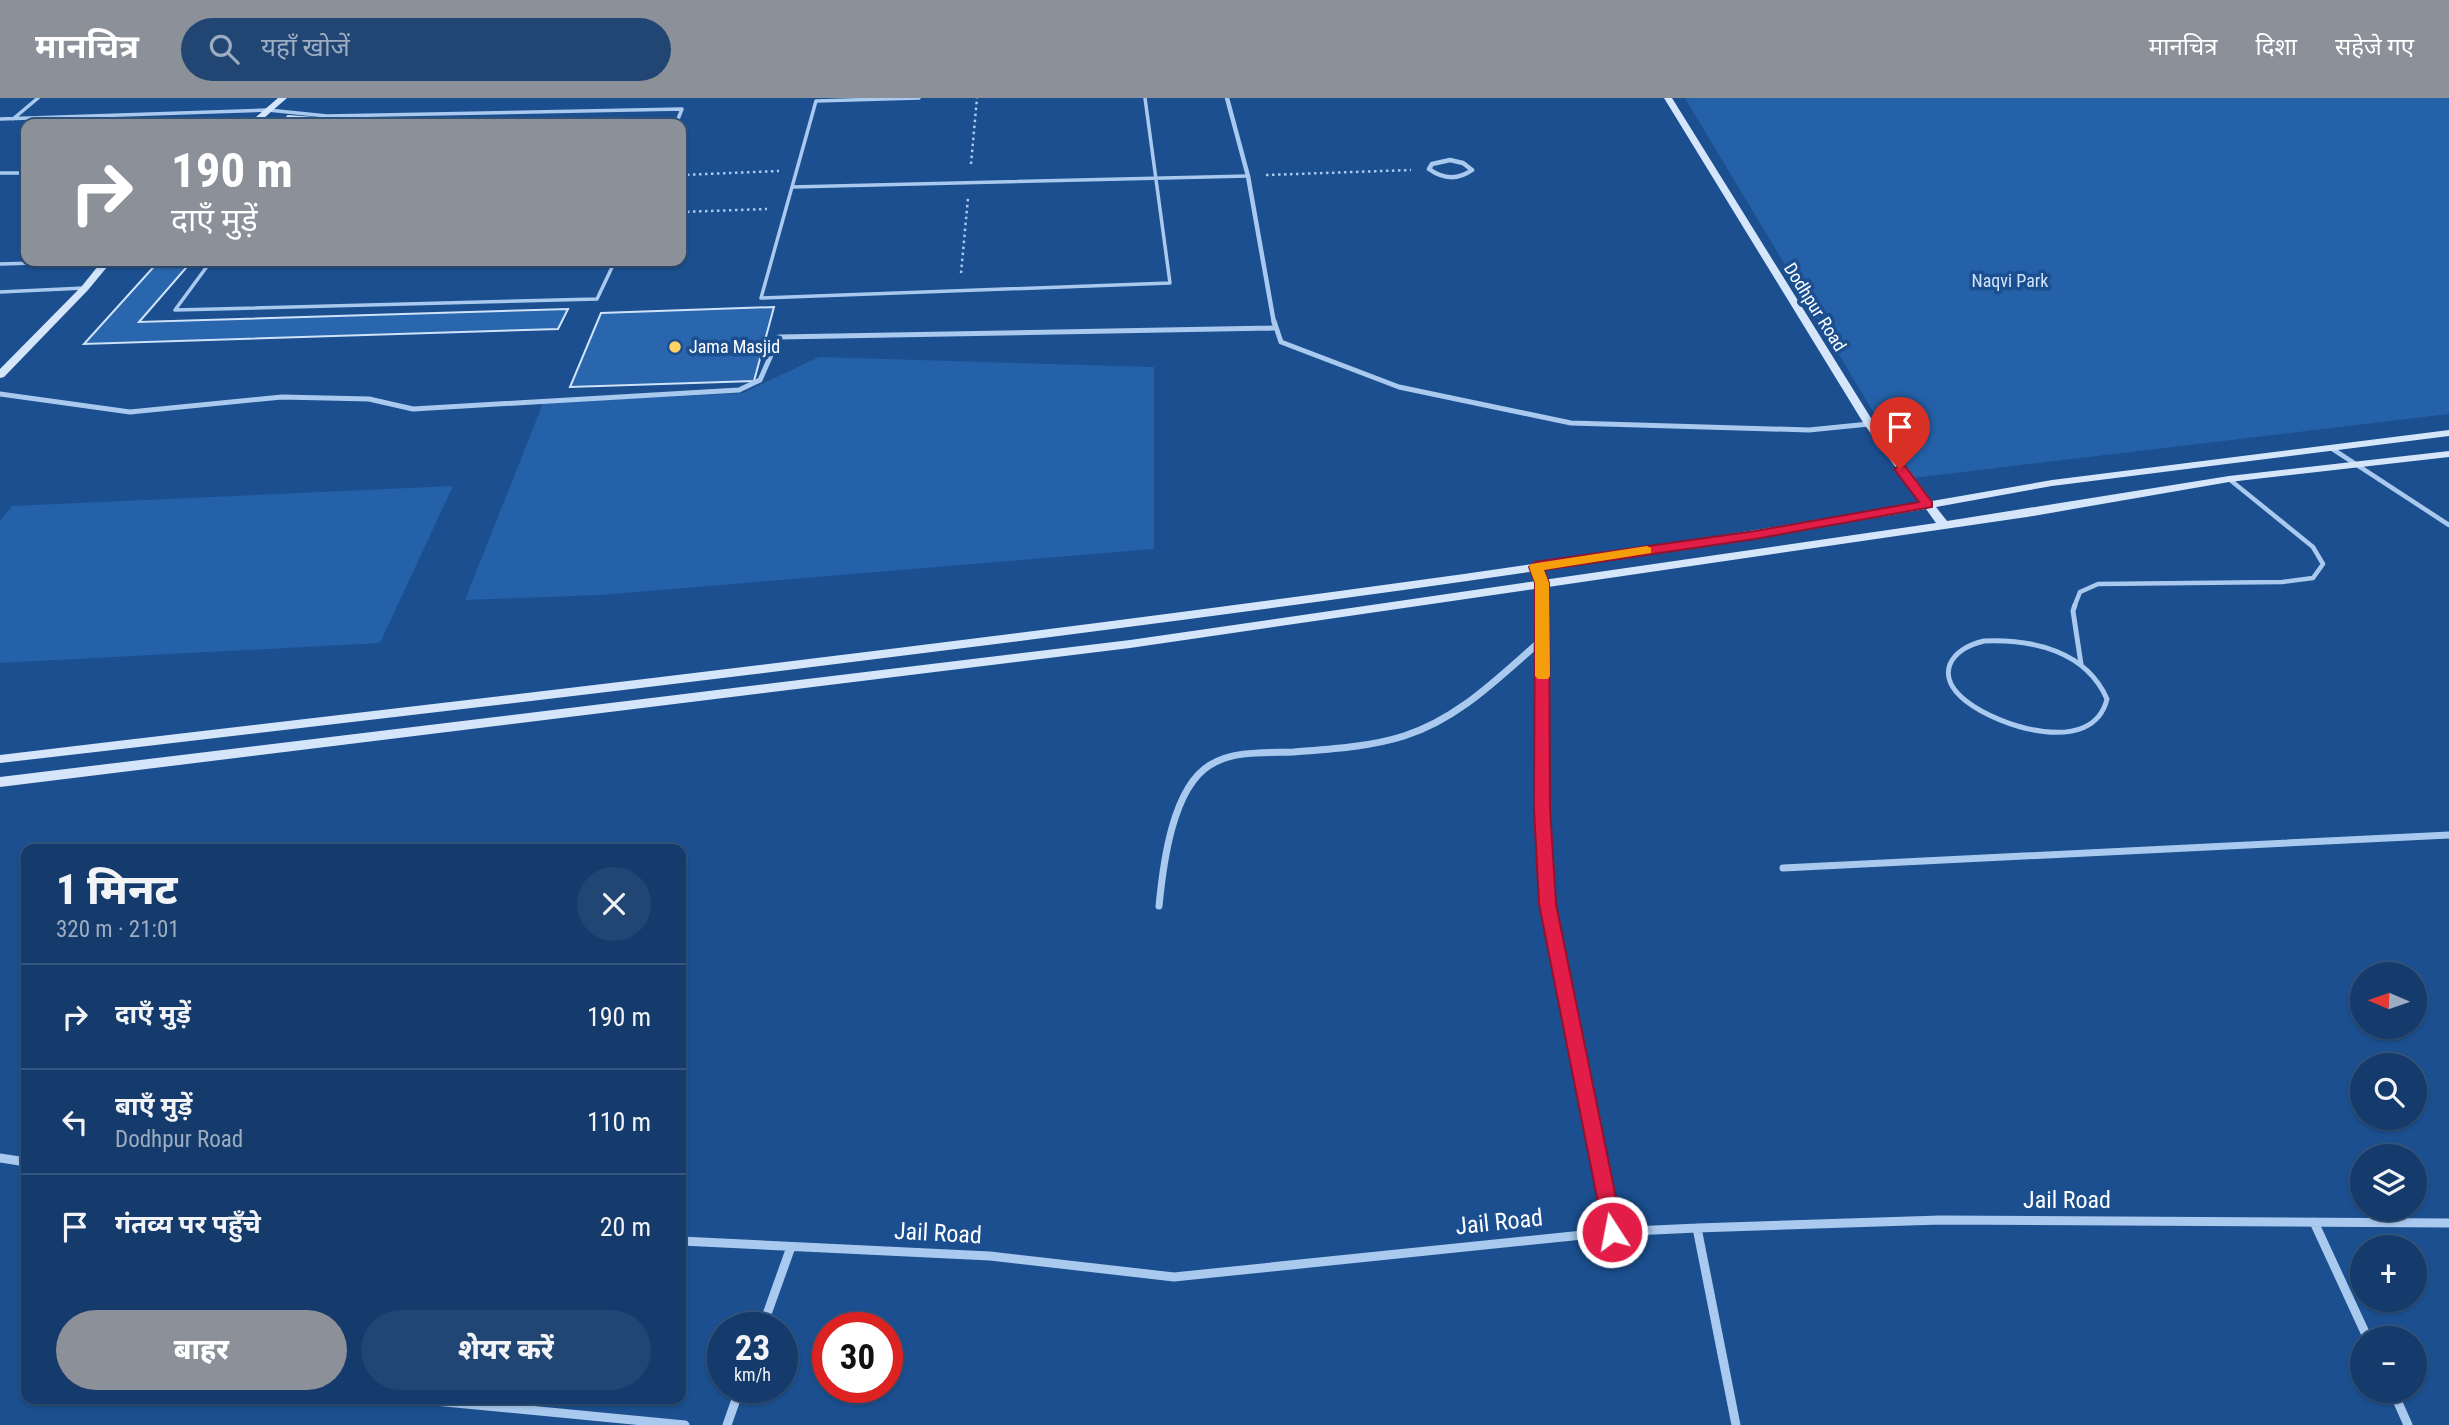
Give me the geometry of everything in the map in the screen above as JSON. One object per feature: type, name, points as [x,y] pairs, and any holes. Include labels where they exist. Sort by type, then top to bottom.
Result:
[{"type":"main road","points":[[258,119],[283,98]]},
{"type":"main road","name":"Dodhpur Road","points":[[1668,98],[1869,424],[1944,526]]},
{"type":"main road","points":[[0,375],[103,266]]},
{"type":"main road","points":[[0,760],[887,655],[1755,535],[2052,483],[2449,433]]},
{"type":"main road","points":[[0,782],[1130,644],[1944,526],[2229,479],[2449,454]]},
{"type":"street","points":[[1227,98],[1248,176],[1275,328],[1281,342],[1399,387],[1571,423],[1809,430],[1869,424]]},
{"type":"street","points":[[1450,160],[1464,163],[1472,170],[1466,175],[1454,177],[1440,176],[1429,169],[1432,164],[1450,160]]},
{"type":"street","points":[[0,394],[130,412],[282,397],[369,399],[413,409],[739,390],[760,380],[779,337],[1275,328]]},
{"type":"street","points":[[1535,567],[1542,583],[1542,808],[1548,904],[1612,1232]]},
{"type":"street","points":[[1159,906],[1163,864],[1177,814],[1204,769],[1219,760],[1239,755],[1378,743],[1421,729],[1452,714],[1542,639]]},
{"type":"street","points":[[1783,868],[2449,835]]},
{"type":"street","points":[[0,1158],[21,1161]]},
{"type":"street","name":"Jail Road","points":[[686,1241],[990,1256],[1174,1277],[1612,1232],[1697,1228],[1940,1220],[2449,1223]]},
{"type":"street","points":[[2314,1222],[2362,1326]]},
{"type":"street","points":[[1697,1228],[1737,1425]]},
{"type":"street","points":[[768,1312],[791,1247]]},
{"type":"street","points":[[727,1425],[735,1403]]},
{"type":"street","points":[[2398,1403],[2408,1425]]},
{"type":"street","points":[[466,1404],[685,1425]]},
{"type":"lane","points":[[13,119],[38,98]]},
{"type":"lane","points":[[919,98],[816,101],[761,298],[1170,283],[1146,98]]},
{"type":"lane","points":[[0,119],[268,110],[327,116],[682,109],[678,119]]},
{"type":"lane","points":[[0,173],[21,173]]},
{"type":"lane","points":[[792,187],[1248,176]]},
{"type":"lane","points":[[0,264],[21,263]]},
{"type":"lane","points":[[207,266],[175,310],[597,299],[613,266]]},
{"type":"lane","points":[[0,292],[85,288]]},
{"type":"lane","points":[[2330,447],[2449,525]]},
{"type":"lane","points":[[2081,664],[2056,650],[2026,642],[1996,640],[1971,645],[1954,655],[1948,670],[1953,688],[1970,705],[1996,720],[2027,730],[2059,732],[2085,727],[2102,715],[2107,699],[2099,681],[2081,664],[2073,611],[2080,592],[2098,584],[2282,582],[2313,578],[2323,564],[2313,547],[2229,479]]},
{"type":"path","points":[[1248,176],[1429,169]]},
{"type":"path","points":[[686,175],[797,170]]},
{"type":"path","points":[[686,212],[786,208]]},
{"type":"green space","name":"Naqvi Park","points":[[1685,98],[2449,98],[2449,414],[1913,478]]},
{"type":"green space","points":[[819,357],[1154,367],[1154,549],[600,595],[465,600],[543,403],[743,393]]},
{"type":"green space","points":[[453,486],[380,643],[0,663],[0,521],[12,506]]},
{"type":"building","points":[[288,116],[315,118],[314,119],[285,119]]},
{"type":"building","points":[[154,266],[188,266],[139,322],[568,309],[558,329],[84,344]]},
{"type":"building","name":"Jama Masjid","points":[[774,307],[754,381],[570,387],[601,313]]},
{"type":"slow traffic","points":[[1543,676],[1542,583],[1535,567],[1647,550]]},
{"type":"place","name":"Jama Masjid","points":[[675,347]]},
{"type":"route","points":[[1612,1232],[1548,904],[1542,808],[1542,583],[1535,567],[1755,535],[1928,505],[1900,469]]}]
